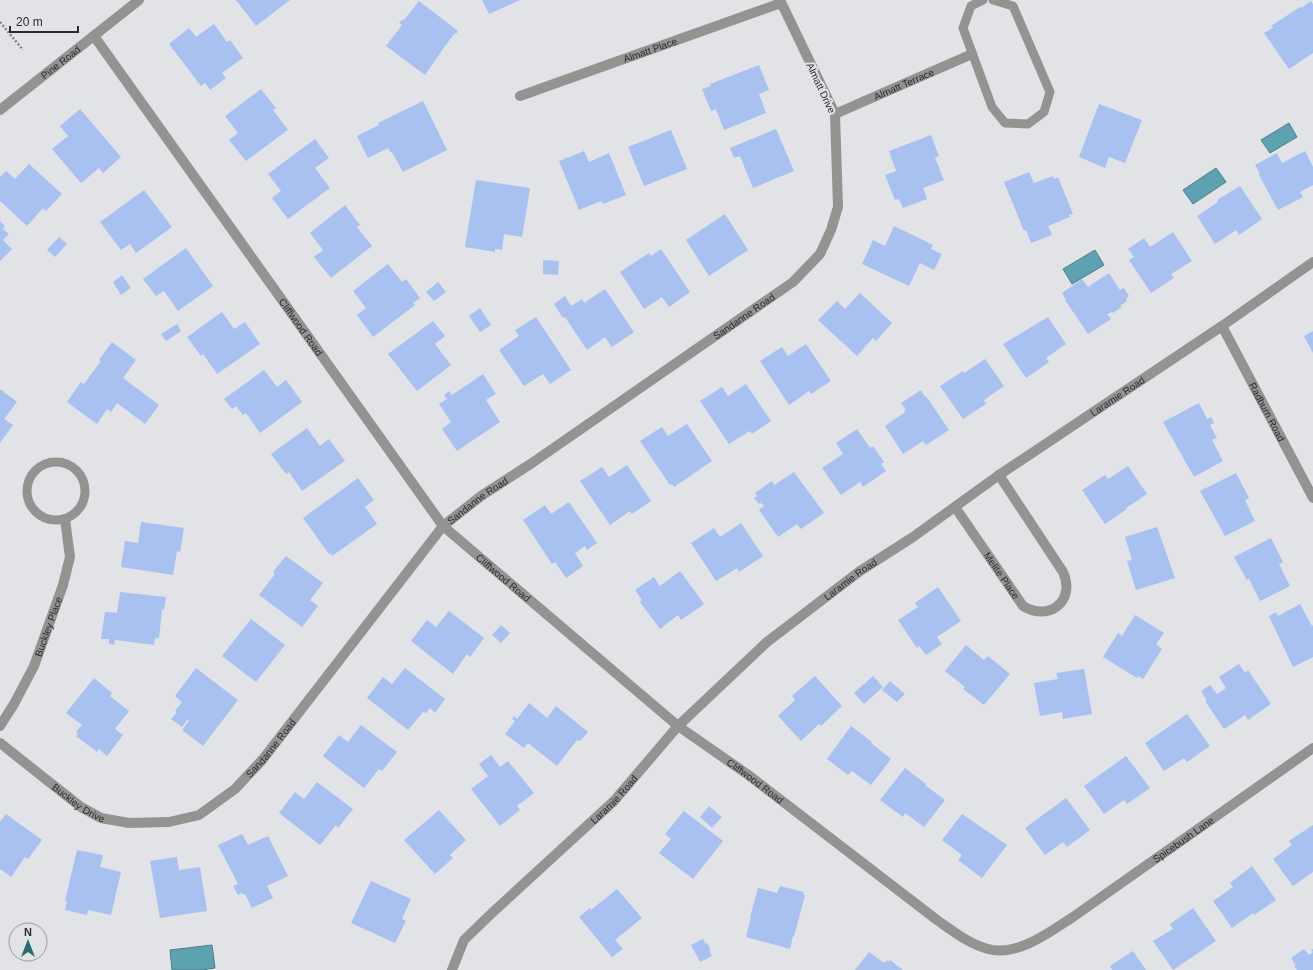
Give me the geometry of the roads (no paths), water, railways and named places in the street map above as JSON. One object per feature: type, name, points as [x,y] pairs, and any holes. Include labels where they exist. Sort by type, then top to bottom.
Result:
[{"type":"street","name":"Pine Road","points":[[0,110],[139,0]]},
{"type":"street","name":"Almatt Place","points":[[520,96],[780,2]]},
{"type":"street","name":"Almatt Drive","points":[[780,2],[835,114],[838,207],[831,230]]},
{"type":"street","name":"Cliffwood Road","points":[[94,36],[443,526],[678,726],[747,774],[937,920],[967,940],[988,949],[1003,950],[1026,945],[1053,930]]},
{"type":"street","name":"Almatt Terrace","points":[[835,114],[972,54]]},
{"type":"street","name":"Sandanne Road","points":[[172,821],[199,815],[236,789],[263,759],[443,526],[481,496],[538,459],[783,290],[793,282],[820,254],[831,230]]},
{"type":"street","name":"Laramie Road","points":[[452,970],[464,940],[614,801],[678,726],[778,634],[860,571],[913,537],[999,475],[1222,326],[1313,262]]},
{"type":"street","name":"Radburn Road","points":[[1222,326],[1313,498]]},
{"type":"street","name":"Melite Place","points":[[955,507],[1023,606],[1030,610],[1039,612],[1056,608],[1062,602],[1067,588],[1063,572],[999,475]]},
{"type":"street","name":"Buckley Place","points":[[0,726],[14,704],[34,666],[63,585],[70,557],[65,519]]},
{"type":"street","name":"Buckley Drive","points":[[0,743],[81,807],[101,818],[130,823],[172,821]]},
{"type":"street","name":"Spicebush Lane","points":[[1053,930],[1073,918],[1313,748]]},
{"type":"lane","points":[[983,0],[971,6],[963,28],[972,54],[992,107],[1005,123],[1028,124],[1044,112],[1050,92],[1013,6],[993,0]]},
{"type":"lane","points":[[58,461],[67,463],[76,469],[82,477],[86,487],[85,497],[81,506],[74,514],[65,519],[47,519],[35,511],[28,500],[26,490],[32,473],[47,463],[58,461]]},
{"type":"water","points":[[1289,123],[1297,137],[1270,153],[1261,140]]},
{"type":"water","points":[[1216,168],[1226,182],[1193,204],[1183,190]]},
{"type":"water","points":[[1095,250],[1104,265],[1072,284],[1063,269]]},
{"type":"water","points":[[212,945],[215,968],[202,970],[172,970],[170,950]]}]
